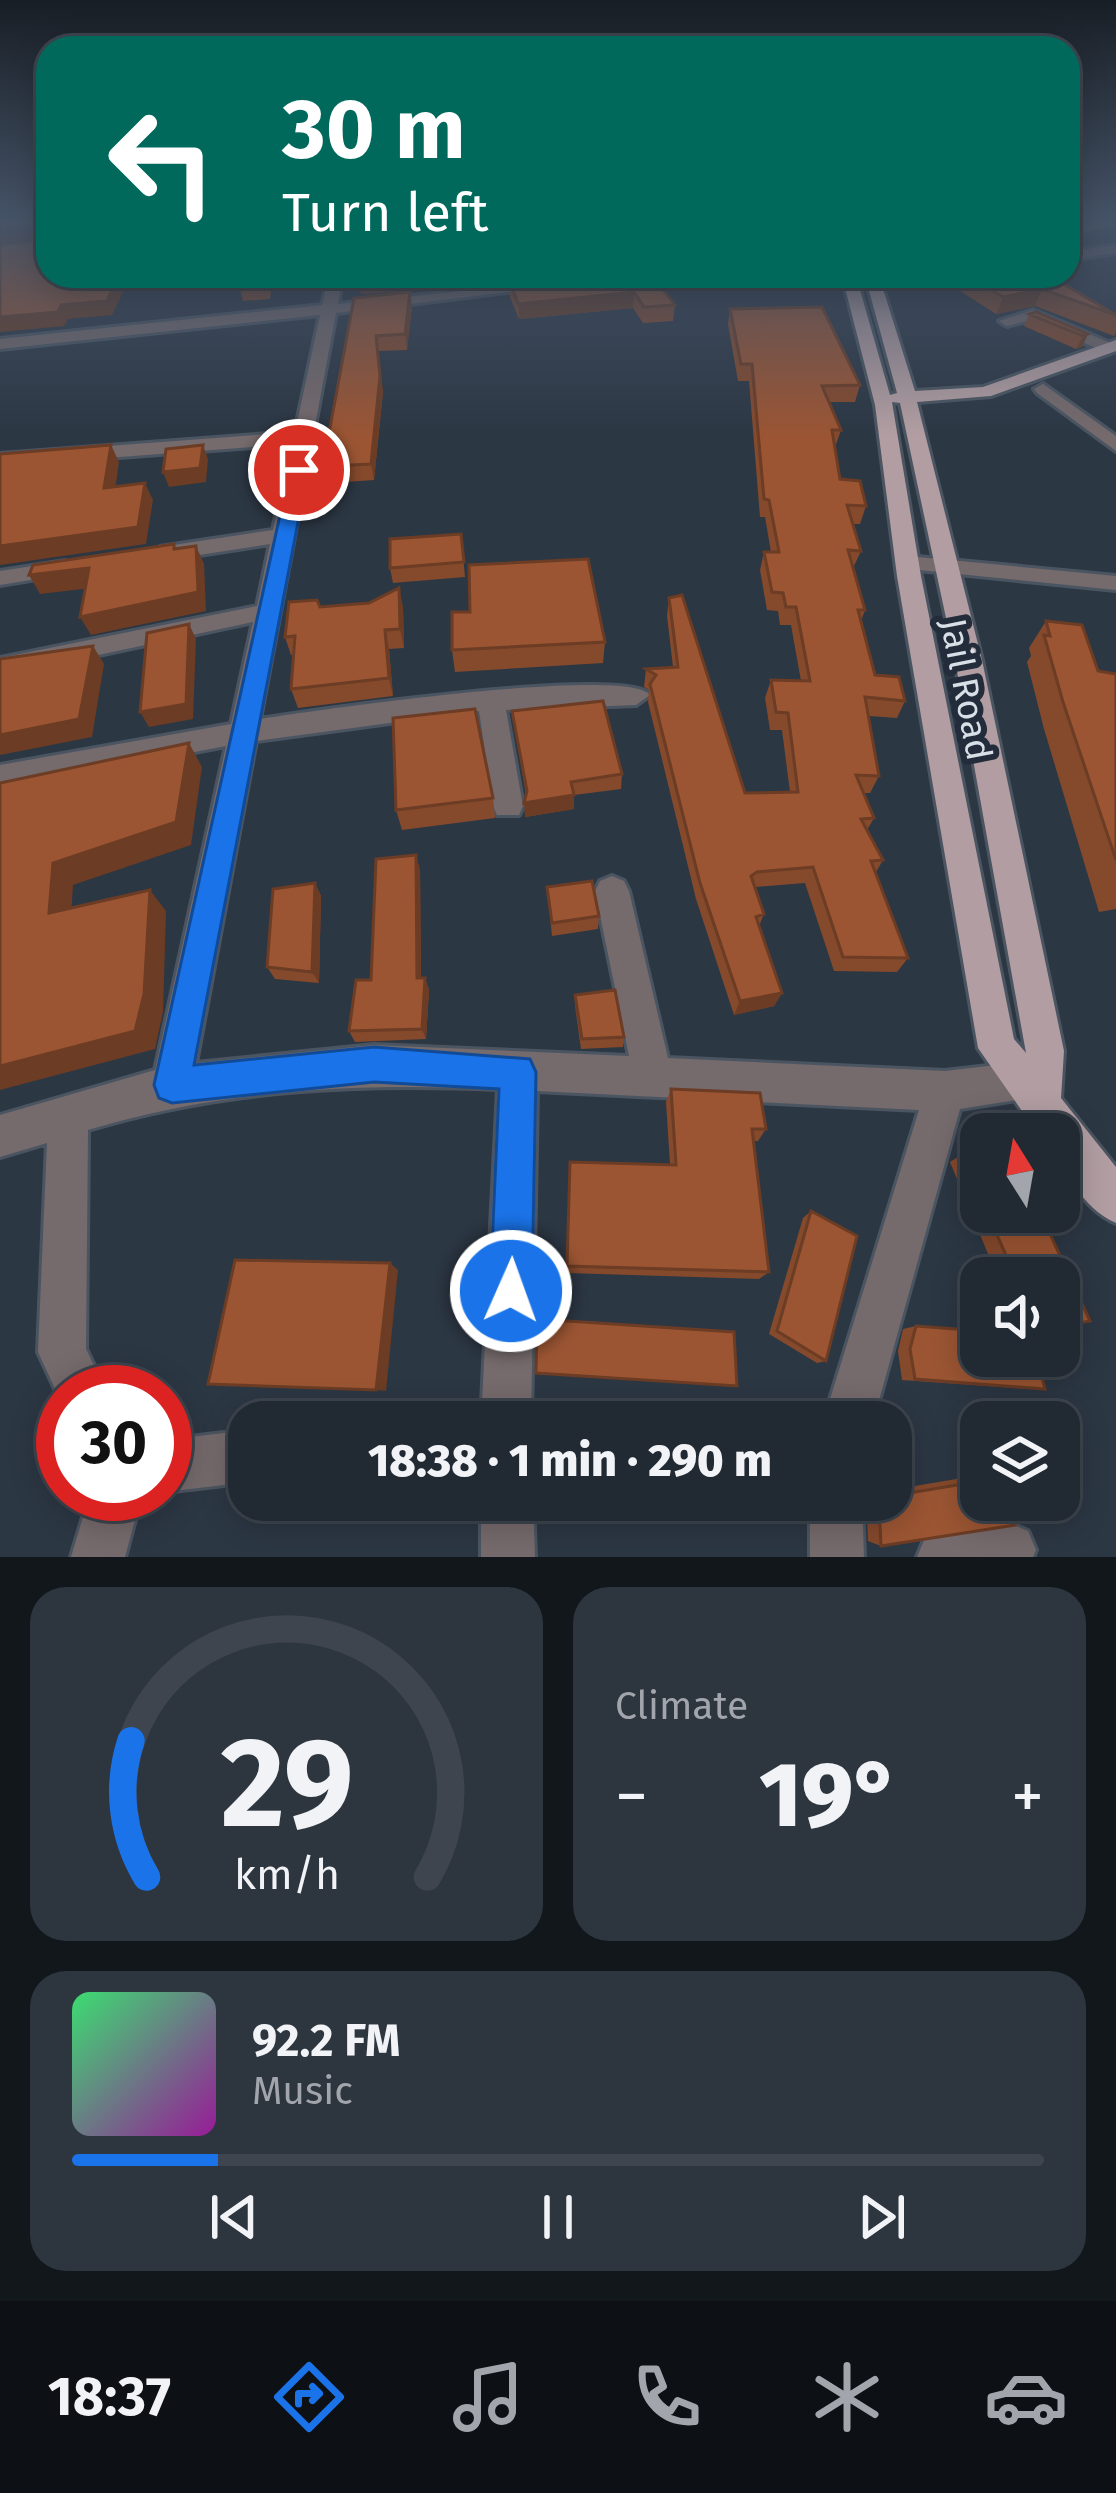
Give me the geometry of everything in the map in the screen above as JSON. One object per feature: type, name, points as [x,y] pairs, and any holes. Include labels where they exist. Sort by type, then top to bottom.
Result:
[{"type":"main road","name":"Jail Road","points":[[855,291],[898,405],[907,563],[997,1048],[1035,1088],[1116,1201]]},
{"type":"main road","points":[[875,291],[898,405],[947,569],[1045,1051],[1035,1088]]},
{"type":"main road","points":[[898,405],[985,392],[1114,352]]},
{"type":"main road","points":[[898,405],[967,413],[1043,389],[1114,352]]},
{"type":"main road","points":[[937,728],[980,735]]},
{"type":"street","points":[[172,1085],[333,291]]},
{"type":"street","points":[[0,340],[458,291]]},
{"type":"street","points":[[1007,321],[1033,315],[1114,352]]},
{"type":"street","points":[[1043,389],[1116,445]]},
{"type":"street","points":[[0,460],[305,437]]},
{"type":"street","points":[[132,558],[285,535]]},
{"type":"street","points":[[907,563],[1116,584]]},
{"type":"street","points":[[0,578],[88,565]]},
{"type":"street","points":[[0,667],[270,611]]},
{"type":"street","points":[[0,777],[245,730],[551,695],[636,695]]},
{"type":"street","points":[[491,702],[508,806]]},
{"type":"street","points":[[612,891],[653,1078]]},
{"type":"street","points":[[0,1136],[172,1085],[374,1064],[945,1091],[1035,1088]]},
{"type":"street","points":[[507,1401],[518,1072]]},
{"type":"street","points":[[854,1401],[945,1091]]},
{"type":"street","points":[[68,1114],[62,1352],[68,1365]]},
{"type":"street","points":[[192,1463],[228,1458]]},
{"type":"street","points":[[98,1557],[108,1521]]},
{"type":"street","points":[[507,1521],[508,1557]]},
{"type":"street","points":[[836,1521],[837,1557]]},
{"type":"street","points":[[944,1557],[1010,1550]]},
{"type":"building","points":[[0,291],[112,291],[107,301],[61,305],[58,312],[0,317]]},
{"type":"building","points":[[513,291],[664,291],[675,305],[644,307],[634,292],[518,304]]},
{"type":"building","points":[[993,291],[1034,291],[1003,297]]},
{"type":"building","points":[[1047,291],[1075,291],[1116,315]]},
{"type":"building","points":[[410,292],[405,334],[376,336],[380,376],[371,464],[312,467],[317,434],[329,433],[354,298]]},
{"type":"building","points":[[822,307],[860,385],[822,386],[841,430],[832,430],[840,479],[860,481],[866,506],[847,505],[861,551],[848,550],[865,610],[858,610],[875,675],[899,677],[905,701],[865,697],[879,776],[856,775],[874,818],[861,819],[883,860],[871,861],[908,958],[843,957],[813,867],[757,872],[751,876],[764,914],[756,917],[782,993],[740,1001],[700,883],[650,684],[656,675],[646,669],[678,667],[669,598],[682,595],[745,793],[798,792],[788,713],[776,712],[771,680],[810,681],[796,607],[786,607],[783,593],[772,592],[764,552],[779,552],[769,500],[764,499],[752,364],[741,364],[730,309]]},
{"type":"building","points":[[1036,312],[1088,334],[1029,314]]},
{"type":"building","points":[[111,445],[104,488],[145,483],[138,527],[0,546],[0,454]]},
{"type":"building","points":[[203,445],[200,468],[163,472],[166,449]]},
{"type":"building","points":[[461,534],[464,562],[390,568],[390,539]]},
{"type":"building","points":[[174,544],[174,549],[196,546],[198,592],[80,617],[89,568],[29,575],[33,565]]},
{"type":"building","points":[[588,559],[605,642],[452,650],[452,612],[470,612],[469,565]]},
{"type":"building","points":[[399,588],[400,629],[385,630],[389,678],[291,689],[295,636],[285,637],[289,602],[317,600],[320,607],[369,603]]},
{"type":"building","points":[[1046,621],[1082,625],[1098,671],[1116,674],[1116,860],[1063,702],[1044,635],[1050,636]]},
{"type":"building","points":[[189,624],[186,704],[140,712],[147,633]]},
{"type":"building","points":[[93,646],[79,719],[0,735],[0,659]]},
{"type":"building","points":[[603,701],[622,774],[571,782],[574,795],[524,803],[527,791],[512,711]]},
{"type":"building","points":[[475,709],[493,798],[396,810],[393,718]]},
{"type":"building","points":[[189,743],[176,822],[53,863],[49,913],[150,890],[144,994],[135,1031],[0,1066],[0,783]]},
{"type":"building","points":[[416,855],[417,978],[425,978],[422,1029],[349,1031],[356,980],[371,980],[376,859]]},
{"type":"building","points":[[592,881],[599,916],[552,923],[547,887]]},
{"type":"building","points":[[315,883],[312,972],[267,967],[273,889]]},
{"type":"building","points":[[615,990],[624,1037],[582,1039],[575,995]]},
{"type":"building","points":[[671,1089],[760,1093],[766,1129],[752,1129],[769,1272],[567,1266],[570,1162],[676,1165]]},
{"type":"building","points":[[811,1211],[857,1236],[826,1361],[777,1331]]},
{"type":"building","points":[[996,1233],[1050,1233],[1061,1257],[1007,1257]]},
{"type":"building","points":[[235,1260],[390,1263],[376,1390],[208,1384]]},
{"type":"building","points":[[1080,1299],[1090,1321],[1080,1323]]},
{"type":"building","points":[[537,1319],[734,1332],[737,1386],[536,1373]]},
{"type":"building","points":[[916,1326],[960,1329],[960,1377],[1042,1377],[1045,1389],[915,1379],[910,1349]]},
{"type":"building","points":[[960,1484],[960,1521],[1013,1521],[1015,1525],[881,1546],[880,1521],[912,1521],[912,1492]]},
{"type":"route","points":[[299,470],[172,1085],[374,1064],[518,1072],[511,1291]]}]
